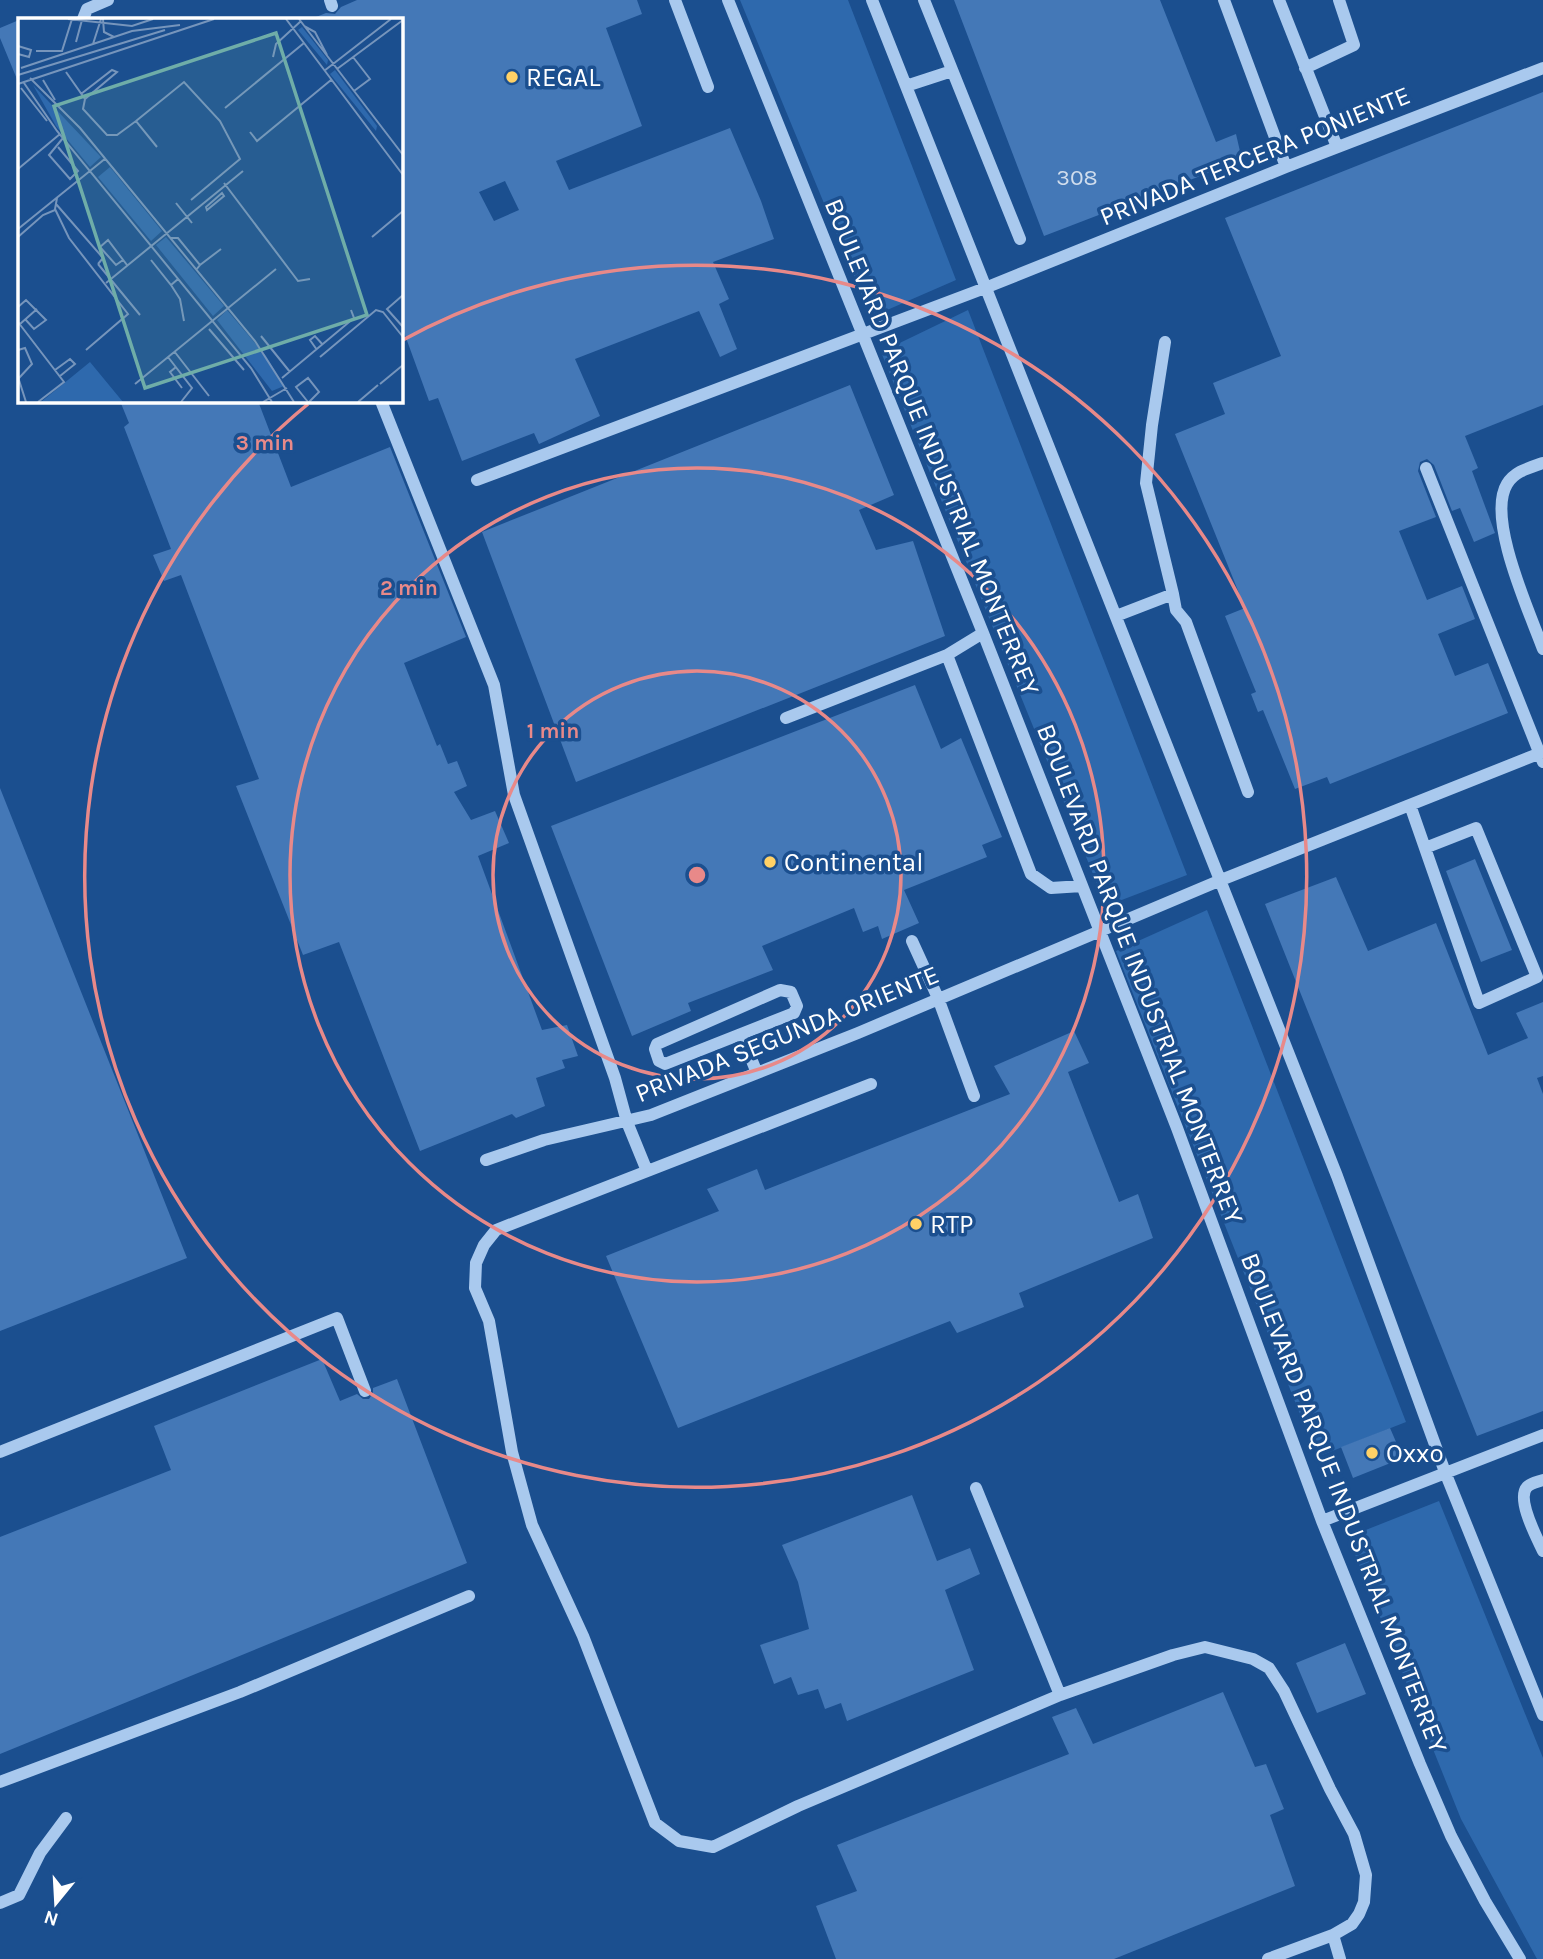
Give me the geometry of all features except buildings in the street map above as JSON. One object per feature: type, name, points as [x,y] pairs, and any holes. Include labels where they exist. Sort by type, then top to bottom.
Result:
[{"type":"street","points":[[83,18],[87,9],[108,0]]},
{"type":"street","points":[[675,0],[708,87]]},
{"type":"street","name":"BOULEVARD PARQUE INDUSTRIAL MONTERREY","points":[[728,0],[983,633],[1177,1128],[1322,1521],[1451,1836],[1485,1902],[1520,1959]]},
{"type":"street","points":[[872,0],[1337,1176],[1445,1472],[1543,1715]]},
{"type":"street","points":[[924,0],[1020,239]]},
{"type":"street","points":[[1224,0],[1286,167]]},
{"type":"street","points":[[1279,0],[1337,148]]},
{"type":"street","points":[[1306,68],[1354,44],[1339,0]]},
{"type":"street","name":"PRIVADA TERCERA PONIENTE","points":[[477,480],[985,288],[1286,167],[1543,68]]},
{"type":"street","points":[[906,86],[952,71]]},
{"type":"street","points":[[1166,342],[1152,425],[1146,484],[1176,610],[1186,622],[1248,792]]},
{"type":"street","points":[[381,402],[494,685],[514,795],[615,1078],[627,1122],[647,1171]]},
{"type":"street","points":[[1543,463],[1516,473],[1506,485],[1501,516],[1507,550],[1543,649]]},
{"type":"street","points":[[1426,468],[1542,756]]},
{"type":"street","points":[[1116,617],[1173,594]]},
{"type":"street","points":[[786,718],[947,655],[983,633]]},
{"type":"street","points":[[947,655],[1031,874],[1051,888],[1082,886]]},
{"type":"street","name":"PRIVADA SEGUNDA ORIENTE","points":[[486,1160],[544,1140],[651,1115],[1221,880],[1542,756]]},
{"type":"street","points":[[1410,805],[1479,1003],[1537,977],[1476,828],[1425,848]]},
{"type":"street","points":[[912,941],[938,998],[974,1096]]},
{"type":"street","points":[[780,990],[790,992],[797,1006],[794,1013],[741,1034],[665,1064],[659,1061],[655,1049],[657,1044],[780,990]]},
{"type":"street","points":[[741,1034],[757,1073]]},
{"type":"street","points":[[871,1084],[496,1230],[475,1263],[475,1287],[489,1321],[512,1452],[532,1525],[583,1636],[655,1823],[679,1841],[713,1847],[797,1806],[1060,1695],[1173,1655],[1205,1647],[1253,1659],[1269,1668],[1284,1691],[1354,1834],[1366,1875],[1364,1902],[1352,1924],[1333,1935],[1268,1959]]},
{"type":"street","points":[[0,1452],[337,1318],[365,1391]]},
{"type":"street","points":[[1322,1521],[1543,1435]]},
{"type":"street","points":[[1543,1480],[1530,1485],[1523,1496],[1524,1506],[1543,1551]]},
{"type":"street","points":[[976,1488],[1060,1695]]},
{"type":"street","points":[[0,1782],[240,1692],[469,1596]]},
{"type":"street","points":[[0,1903],[19,1895],[40,1853],[66,1818]]},
{"type":"street","points":[[1485,1902],[1510,1959]]},
{"type":"street","points":[[1333,1935],[1340,1959]]},
{"type":"shaded area","points":[[740,0],[848,0],[956,280],[871,317]]},
{"type":"shaded area","points":[[968,310],[1187,875],[1106,906],[881,352]]},
{"type":"shaded area","points":[[1207,910],[1406,1422],[1317,1457],[1116,951]]},
{"type":"shaded area","points":[[1439,1501],[1543,1758],[1543,1959],[1537,1959],[1461,1819],[1348,1537]]},
{"type":"place","name":"REGAL","points":[[512,77]]},
{"type":"place","name":"Continental","points":[[770,862]]},
{"type":"place","name":"RTP","points":[[916,1224]]},
{"type":"place","name":"Oxxo","points":[[1372,1453]]}]
